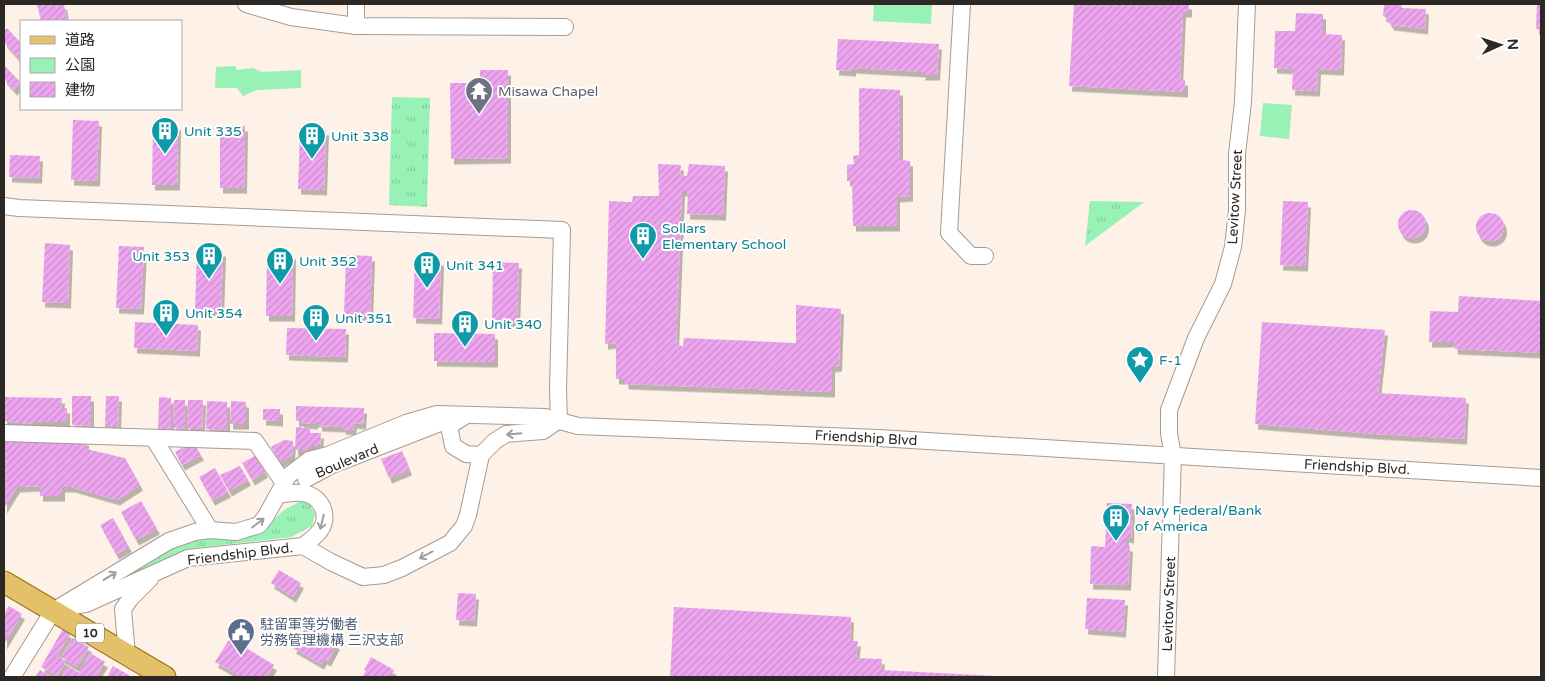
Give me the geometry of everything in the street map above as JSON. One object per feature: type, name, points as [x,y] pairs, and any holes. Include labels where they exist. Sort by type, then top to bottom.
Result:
[{"type":"main road","name":"10","points":[[4,582],[165,677]]},
{"type":"street","points":[[246,4],[291,17],[356,26],[565,27]]},
{"type":"street","points":[[356,4],[356,26]]},
{"type":"street","points":[[962,4],[950,233],[971,256],[985,256]]},
{"type":"street","name":"Levitow Street","points":[[1166,677],[1173,456],[1169,433],[1169,410],[1196,338],[1223,284],[1233,247],[1237,210],[1237,154],[1243,102],[1247,4]]},
{"type":"street","points":[[4,206],[562,230],[559,420],[543,431],[506,434],[495,441],[481,455],[466,454],[453,446],[449,426],[461,418]]},
{"type":"street","name":"Friendship Blvd.","points":[[53,611],[169,541],[194,532],[210,530],[236,532],[259,525],[294,470],[309,460],[328,455],[406,423],[437,414],[461,418]]},
{"type":"street","name":"Friendship Blvd","points":[[461,418],[545,417],[578,426],[878,438],[1173,456]]},
{"type":"street","name":"Boulevard","points":[[306,479],[326,468],[439,423],[461,418]]},
{"type":"street","points":[[4,433],[255,441],[281,489],[314,497],[323,506],[325,518],[319,533],[303,546]]},
{"type":"street","points":[[154,439],[210,530]]},
{"type":"street","name":"Friendship Blvd.","points":[[53,611],[86,604],[188,558],[303,546],[363,577],[384,575],[402,568],[450,543],[464,526],[468,516],[481,455]]},
{"type":"street","name":"Friendship Blvd.","points":[[1173,456],[1541,478]]},
{"type":"street","name":"Friendship Blvd.","points":[[127,655],[123,609],[130,598],[161,569]]},
{"type":"street","points":[[12,677],[53,611]]},
{"type":"green space","points":[[874,4],[932,4],[931,24],[873,21]]},
{"type":"green space","points":[[235,66],[237,70],[253,68],[262,72],[301,70],[301,88],[257,90],[243,96],[237,88],[215,88],[216,67]]},
{"type":"green space","points":[[392,97],[430,98],[427,207],[389,205]]},
{"type":"green space","points":[[1263,103],[1292,105],[1289,139],[1260,136]]},
{"type":"green space","points":[[1090,201],[1144,202],[1085,246]]},
{"type":"green space","points":[[301,501],[309,503],[315,514],[312,526],[291,537],[188,549],[99,594],[150,559],[188,539],[208,536],[242,539],[261,532],[284,510]]},
{"type":"building","points":[[37,4],[64,4],[67,20],[41,20]]},
{"type":"building","points":[[1074,4],[1189,4],[1189,12],[1183,12],[1180,80],[1185,80],[1185,92],[1069,86]]},
{"type":"building","points":[[1384,4],[1401,4],[1402,8],[1426,9],[1425,29],[1391,25],[1387,18],[1383,16]]},
{"type":"building","points":[[1537,4],[1541,4],[1541,30],[1536,29]]},
{"type":"building","points":[[1296,13],[1323,14],[1323,34],[1342,35],[1341,70],[1318,69],[1317,91],[1292,90],[1293,69],[1274,68],[1275,31],[1295,31]]},
{"type":"building","points":[[7,28],[20,42],[20,60],[4,42],[4,31]]},
{"type":"building","points":[[838,39],[939,44],[937,75],[922,75],[923,72],[853,68],[853,71],[836,70]]},
{"type":"building","points":[[4,65],[20,84],[14,90],[4,79]]},
{"type":"building","name":"Misawa Chapel","points":[[480,70],[508,70],[508,158],[451,159],[450,83],[480,83]]},
{"type":"building","points":[[859,88],[900,90],[900,160],[910,161],[910,196],[897,197],[897,226],[853,226],[852,181],[847,181],[847,165],[854,164],[853,156],[859,155]]},
{"type":"building","points":[[73,120],[99,121],[97,181],[71,180]]},
{"type":"building","name":"Unit 335","points":[[153,124],[178,125],[177,185],[152,185]]},
{"type":"building","points":[[220,126],[245,126],[244,188],[220,188]]},
{"type":"building","name":"Unit 338","points":[[300,129],[326,130],[324,190],[298,189]]},
{"type":"building","points":[[10,155],[40,156],[39,178],[9,177]]},
{"type":"building","name":"Sollars Elementary School","points":[[658,164],[681,165],[680,175],[687,176],[689,164],[725,166],[723,215],[687,214],[688,191],[682,191],[676,345],[683,346],[684,338],[796,343],[796,305],[841,309],[839,366],[832,367],[832,392],[626,384],[625,379],[616,379],[616,343],[605,344],[609,201],[632,202],[633,196],[659,196]]},
{"type":"building","points":[[1283,201],[1308,202],[1305,266],[1280,265]]},
{"type":"building","points":[[1412,210],[1422,214],[1426,224],[1422,234],[1412,238],[1402,234],[1398,224],[1402,214]]},
{"type":"building","points":[[1490,213],[1500,217],[1504,227],[1500,237],[1490,241],[1480,237],[1476,227],[1480,217]]},
{"type":"building","points":[[45,243],[70,245],[68,303],[42,302]]},
{"type":"building","points":[[119,246],[144,247],[141,309],[116,308]]},
{"type":"building","name":"Unit 353","points":[[197,250],[223,251],[221,311],[195,310]]},
{"type":"building","name":"Unit 352","points":[[267,253],[293,254],[292,316],[266,316]]},
{"type":"building","points":[[346,255],[372,256],[370,316],[344,315]]},
{"type":"building","name":"Unit 341","points":[[415,259],[441,260],[439,319],[413,318]]},
{"type":"building","points":[[493,262],[519,263],[517,322],[492,321]]},
{"type":"building","points":[[1459,296],[1541,301],[1541,353],[1455,349],[1454,342],[1429,342],[1430,311],[1458,312]]},
{"type":"building","name":"Unit 354","points":[[135,322],[198,325],[197,351],[134,348]]},
{"type":"building","points":[[1262,322],[1385,330],[1378,393],[1466,398],[1464,439],[1255,424]]},
{"type":"building","name":"Unit 351","points":[[287,328],[346,329],[345,357],[286,355]]},
{"type":"building","name":"Unit 340","points":[[434,333],[495,334],[495,362],[434,361]]},
{"type":"building","points":[[72,396],[91,396],[91,426],[72,425]]},
{"type":"building","points":[[106,396],[119,396],[118,427],[105,427]]},
{"type":"building","points":[[4,397],[62,398],[61,408],[67,408],[67,421],[32,422],[31,424],[4,421]]},
{"type":"building","points":[[159,397],[171,398],[171,430],[158,429]]},
{"type":"building","points":[[174,400],[185,400],[185,429],[173,428]]},
{"type":"building","points":[[188,400],[203,400],[202,429],[187,429]]},
{"type":"building","points":[[207,401],[227,402],[227,430],[206,429]]},
{"type":"building","points":[[231,401],[246,402],[246,424],[230,424]]},
{"type":"building","points":[[296,406],[364,408],[363,424],[354,423],[353,430],[343,429],[343,427],[319,426],[319,422],[315,422],[315,424],[301,423],[301,421],[296,421]]},
{"type":"building","points":[[263,409],[280,409],[280,421],[263,420]]},
{"type":"building","points":[[296,427],[310,428],[310,433],[321,433],[320,446],[309,446],[309,450],[295,450]]},
{"type":"building","points":[[4,438],[86,440],[86,449],[125,458],[140,485],[117,500],[72,487],[62,487],[62,496],[40,496],[40,486],[17,487],[4,508]]},
{"type":"building","points":[[284,440],[293,441],[292,455],[280,462],[271,447]]},
{"type":"building","points":[[193,442],[201,455],[182,465],[175,452]]},
{"type":"building","points":[[402,451],[409,470],[389,478],[381,459]]},
{"type":"building","points":[[256,455],[265,472],[252,480],[242,463]]},
{"type":"building","points":[[240,466],[248,480],[229,491],[220,475]]},
{"type":"building","points":[[215,468],[228,492],[212,500],[199,477]]},
{"type":"building","points":[[141,501],[157,529],[136,540],[121,512]]},
{"type":"building","name":"Navy Federal/Bank of America","points":[[1107,503],[1132,504],[1131,538],[1126,537],[1126,546],[1130,546],[1128,585],[1090,584],[1091,546],[1105,547]]},
{"type":"building","points":[[113,518],[129,547],[116,554],[100,525]]},
{"type":"building","points":[[279,570],[301,583],[293,597],[271,583]]},
{"type":"building","points":[[458,593],[476,594],[474,621],[456,620]]},
{"type":"building","points":[[1087,598],[1125,600],[1123,632],[1085,629]]},
{"type":"building","points":[[9,606],[22,614],[4,644],[4,614]]},
{"type":"building","points":[[674,607],[851,617],[850,641],[858,641],[856,658],[882,659],[881,670],[998,677],[670,677]]},
{"type":"building","points":[[309,622],[336,637],[333,642],[337,644],[328,661],[324,659],[321,664],[293,648]]},
{"type":"building","points":[[63,629],[70,634],[57,656],[66,661],[57,676],[41,667]]},
{"type":"building","points":[[73,638],[89,647],[77,667],[61,657]]},
{"type":"building","points":[[230,638],[274,665],[267,677],[241,677],[215,662]]},
{"type":"building","points":[[90,653],[105,662],[96,677],[62,676],[68,666],[79,673]]},
{"type":"building","points":[[371,657],[394,670],[390,677],[362,677]]},
{"type":"building","points":[[113,666],[132,677],[107,677]]},
{"type":"building","points":[[40,670],[52,677],[35,677]]},
{"type":"place","name":"Misawa Chapel","points":[[479,115]]},
{"type":"place","name":"Unit 335","points":[[165,155]]},
{"type":"place","name":"Unit 338","points":[[312,160]]},
{"type":"place","name":"Sollars Elementary School","points":[[643,260]]},
{"type":"place","name":"Unit 353","points":[[209,280]]},
{"type":"place","name":"Unit 352","points":[[280,285]]},
{"type":"place","name":"Unit 341","points":[[427,289]]},
{"type":"place","name":"Unit 354","points":[[166,337]]},
{"type":"place","name":"Unit 351","points":[[316,342]]},
{"type":"place","name":"Unit 340","points":[[465,348]]},
{"type":"place","name":"F-1","points":[[1140,384]]},
{"type":"place","name":"Navy Federal/Bank of America","points":[[1116,542]]},
{"type":"place","name":"駐留軍等労働者 労務管理機構 三沢支部","points":[[241,656]]}]
